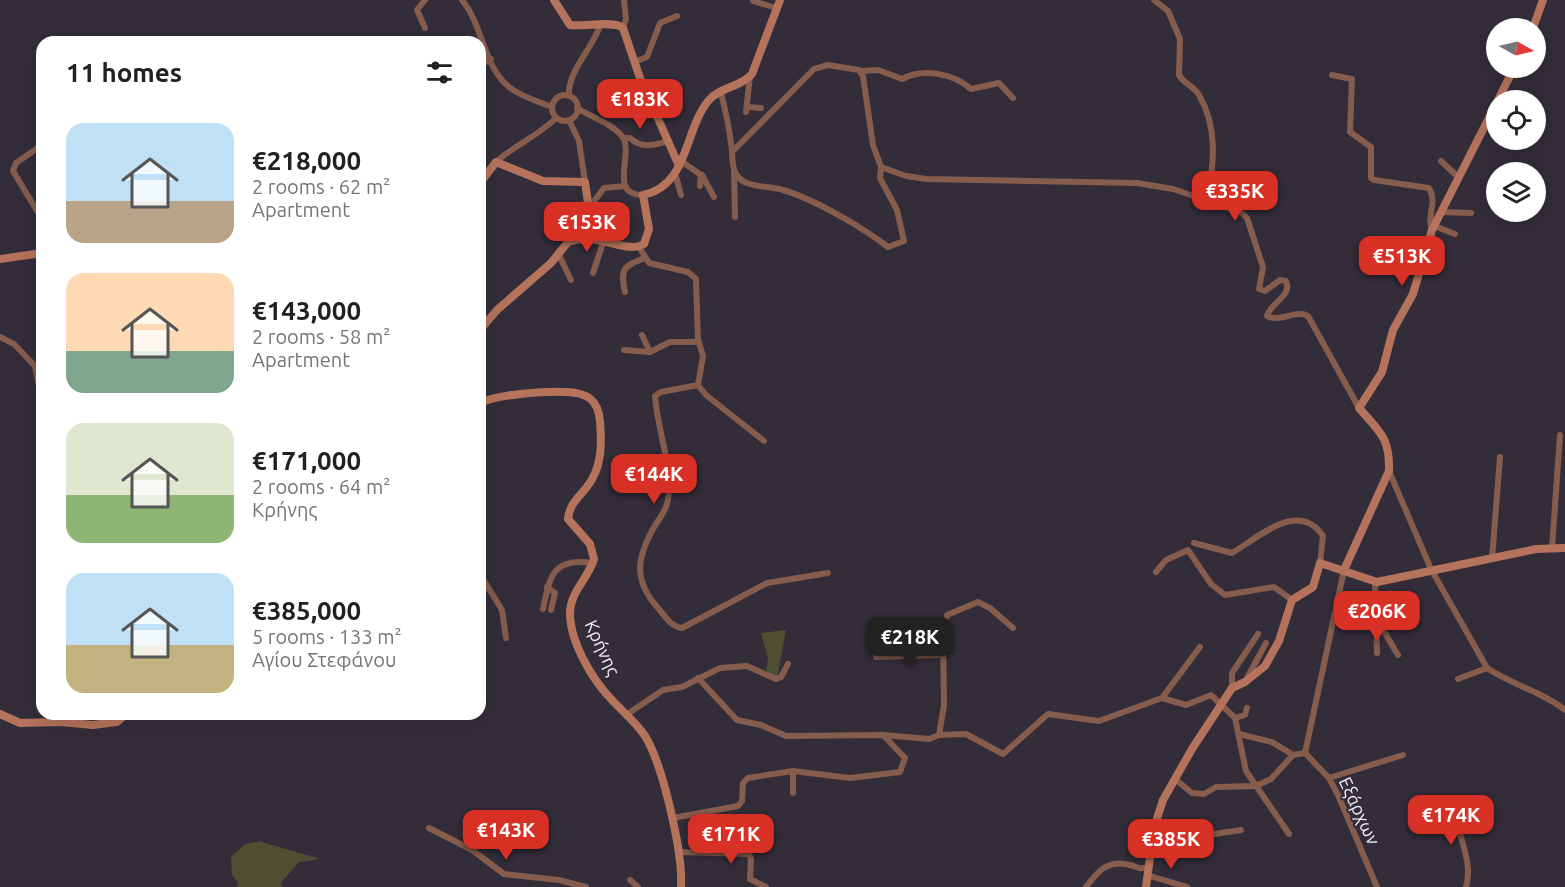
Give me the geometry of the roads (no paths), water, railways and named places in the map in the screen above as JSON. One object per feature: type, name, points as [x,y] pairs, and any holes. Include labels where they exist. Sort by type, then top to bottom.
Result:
[{"type":"street","points":[[425,0],[417,10],[425,28]]},
{"type":"street","points":[[462,0],[472,14],[481,36]]},
{"type":"street","points":[[554,0],[569,24],[600,26],[616,23],[623,29],[634,62],[669,141],[678,167],[681,195]]},
{"type":"street","points":[[623,29],[626,20],[624,0]]},
{"type":"street","points":[[753,0],[778,4],[750,76],[747,109],[760,108]]},
{"type":"street","points":[[1154,0],[1166,8],[1180,39],[1179,75],[1199,93],[1208,117],[1215,151],[1208,201]]},
{"type":"street","points":[[1537,18],[1543,0]]},
{"type":"street","points":[[634,62],[647,57],[658,25],[677,16]]},
{"type":"street","points":[[569,96],[571,80],[592,46],[600,26]]},
{"type":"street","points":[[486,49],[509,87],[552,107],[556,118]]},
{"type":"street","points":[[486,61],[490,59]]},
{"type":"street","points":[[732,152],[814,69],[828,65],[849,66],[861,71],[878,70],[902,79],[912,74],[931,73],[961,80],[971,89],[999,83],[1013,98]]},
{"type":"street","points":[[721,93],[736,176],[743,181],[796,194],[853,223],[888,247],[904,240],[897,210],[880,179],[881,167],[873,145],[861,71]]},
{"type":"street","points":[[1332,75],[1352,79],[1350,132],[1371,147],[1371,178],[1429,188],[1433,202],[1429,224],[1433,228],[1455,234]]},
{"type":"street","points":[[623,138],[625,186],[633,194],[643,195],[659,188],[678,167],[708,100],[750,76]]},
{"type":"street","points":[[552,107],[558,97],[569,96],[575,101],[577,108],[574,116],[569,120],[556,118]]},
{"type":"street","points":[[577,108],[593,116],[623,138],[628,137],[638,144],[650,146],[669,141]]},
{"type":"street","points":[[486,172],[513,147],[545,130],[556,118]]},
{"type":"street","points":[[569,120],[578,138],[589,208],[582,238]]},
{"type":"street","points":[[1359,408],[1383,372],[1392,330],[1413,294],[1433,228],[1486,123]]},
{"type":"street","points":[[36,149],[16,162],[13,171],[36,209]]},
{"type":"street","points":[[1441,161],[1459,178]]},
{"type":"street","points":[[496,162],[543,181],[585,182]]},
{"type":"street","points":[[678,167],[701,175],[714,197]]},
{"type":"street","points":[[734,167],[735,217]]},
{"type":"street","points":[[881,167],[909,177],[926,179],[1149,184],[1237,210],[1246,216],[1263,267],[1259,289],[1265,291],[1280,280],[1286,281],[1288,286],[1287,292],[1269,310],[1267,316],[1274,318],[1304,313],[1308,316],[1359,408],[1386,438],[1389,471],[1431,570],[1487,668],[1502,678],[1551,699],[1565,710]]},
{"type":"street","points":[[700,186],[701,175]]},
{"type":"street","points":[[589,208],[604,188],[625,186]]},
{"type":"street","points":[[486,323],[552,263],[566,244],[582,238],[639,247],[645,243],[649,233],[643,195]]},
{"type":"street","points":[[1441,212],[1471,213]]},
{"type":"street","points":[[594,273],[604,240]]},
{"type":"street","points":[[639,247],[645,258],[654,265],[688,272],[696,279],[699,342],[703,356],[698,385],[706,395],[764,441]]},
{"type":"street","points":[[558,253],[571,280]]},
{"type":"street","points":[[0,259],[36,254]]},
{"type":"street","points":[[625,292],[623,272],[631,263],[645,258]]},
{"type":"street","points":[[642,335],[650,352]]},
{"type":"street","points":[[0,337],[14,344],[35,366],[36,371]]},
{"type":"street","points":[[624,351],[650,352],[670,342],[699,342]]},
{"type":"street","points":[[698,385],[661,392],[655,396],[669,493],[663,517],[653,529],[638,571],[650,598],[668,621],[675,626],[685,627],[767,583],[828,573]]},
{"type":"street","points":[[486,401],[506,395],[562,392],[584,394],[596,403],[602,438],[600,458],[587,488],[570,509],[568,519],[590,544],[594,553],[593,563],[579,561],[561,564],[555,570],[548,587],[543,609]]},
{"type":"street","points":[[1552,548],[1560,435]]},
{"type":"street","points":[[1492,559],[1500,457]]},
{"type":"street","points":[[1239,734],[1272,742],[1293,754],[1305,753],[1344,570],[1389,471]]},
{"type":"street","points":[[1194,543],[1232,553],[1283,523],[1301,520],[1315,527],[1323,536],[1320,563],[1313,587],[1292,600],[1272,657],[1245,682],[1232,688]]},
{"type":"street","points":[[1320,563],[1375,582],[1552,548],[1565,548]]},
{"type":"street","points":[[1156,572],[1166,560],[1188,550],[1211,584],[1225,595],[1274,587],[1292,600]]},
{"type":"street","name":"Κρήνης","points":[[593,563],[570,607],[572,625],[598,684],[645,735],[650,746],[673,818],[681,887]]},
{"type":"street","points":[[1375,582],[1377,652]]},
{"type":"street","points":[[486,584],[502,610],[506,638]]},
{"type":"street","points":[[548,587],[555,593],[551,610]]},
{"type":"street","points":[[939,735],[944,700],[943,655],[946,617],[971,603],[983,603],[1013,628]]},
{"type":"street","points":[[1376,617],[1398,655]]},
{"type":"street","points":[[1146,887],[1156,820],[1175,779],[1232,688],[1232,673],[1258,634]]},
{"type":"street","points":[[1245,682],[1266,644]]},
{"type":"street","points":[[698,678],[722,701],[733,717],[769,728],[781,735],[795,737],[883,735],[929,739],[939,735],[966,734],[1003,754],[1048,714],[1099,721],[1162,698],[1200,647]]},
{"type":"street","points":[[876,657],[943,655]]},
{"type":"street","points":[[626,715],[663,690],[682,687],[711,671],[741,665],[776,679],[781,677],[788,664]]},
{"type":"street","points":[[1458,679],[1487,668]]},
{"type":"street","points":[[1162,698],[1186,705],[1211,695],[1235,718],[1241,754],[1256,786],[1289,834]]},
{"type":"street","points":[[1235,718],[1245,715],[1247,708]]},
{"type":"street","points":[[0,714],[20,723],[60,722],[93,725],[119,720]]},
{"type":"street","points":[[673,818],[738,806],[742,801],[746,779],[793,771],[850,778],[900,772],[905,758],[883,735]]},
{"type":"street","name":"Εξάρχων","points":[[1305,753],[1329,778],[1377,887]]},
{"type":"street","points":[[1175,779],[1192,793],[1204,794],[1216,787],[1256,786],[1271,779],[1293,754]]},
{"type":"street","points":[[1329,778],[1403,755]]},
{"type":"street","points":[[793,771],[793,793]]},
{"type":"street","points":[[1456,809],[1456,828],[1468,864],[1466,887]]},
{"type":"street","points":[[429,828],[472,850],[504,874],[559,880],[586,887]]},
{"type":"street","points":[[1150,852],[1174,840],[1241,830]]},
{"type":"street","points":[[678,852],[748,854],[751,858],[750,879],[766,887]]},
{"type":"street","points":[[1086,887],[1100,869],[1109,865],[1129,864],[1186,887]]},
{"type":"street","points":[[630,880],[638,887]]}]
